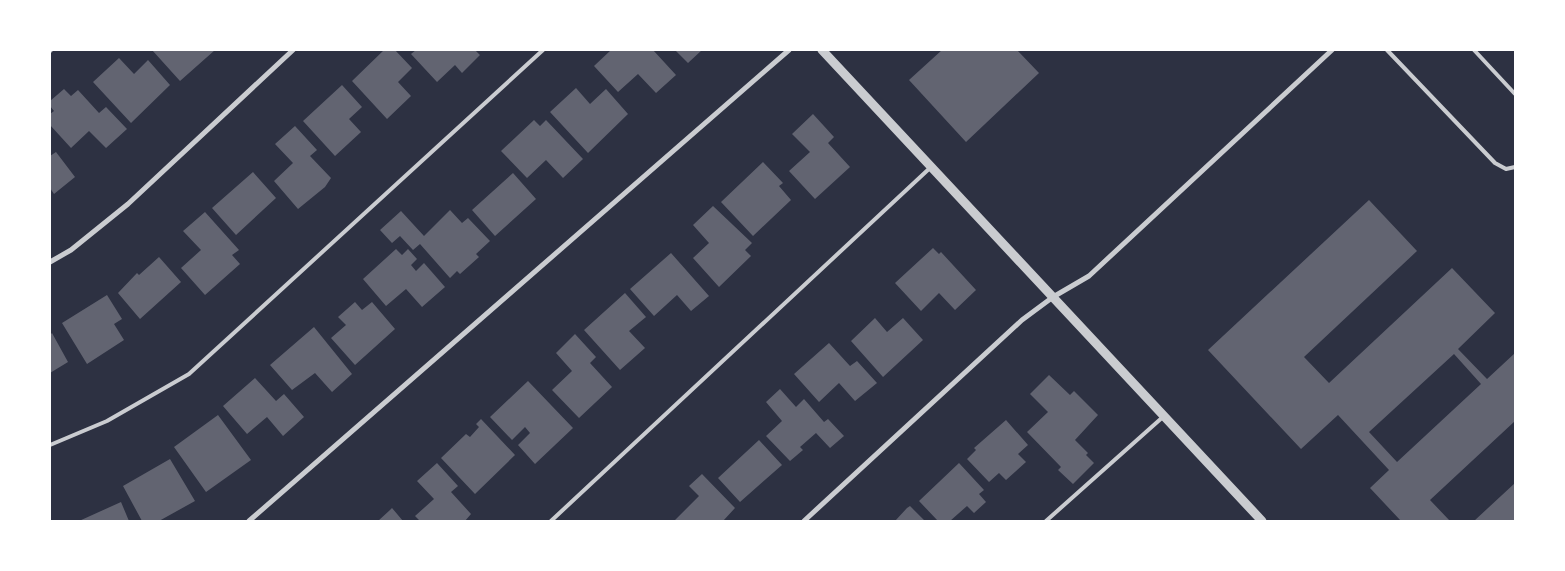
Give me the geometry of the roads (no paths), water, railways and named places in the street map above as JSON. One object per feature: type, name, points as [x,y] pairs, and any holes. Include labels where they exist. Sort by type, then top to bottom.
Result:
[{"type":"street","points":[[50,262],[71,250],[128,204],[294,50]]},
{"type":"street","points":[[248,521],[789,50]]},
{"type":"street","points":[[822,50],[1262,521]]},
{"type":"street","points":[[804,521],[1022,320],[1053,297],[1089,276],[1332,50]]},
{"type":"lane","points":[[50,445],[107,422],[188,374],[543,50]]},
{"type":"lane","points":[[1387,50],[1495,163],[1506,169],[1515,167]]},
{"type":"lane","points":[[1474,50],[1515,94]]},
{"type":"lane","points":[[550,521],[931,167]]},
{"type":"lane","points":[[1046,521],[1164,416]]}]
